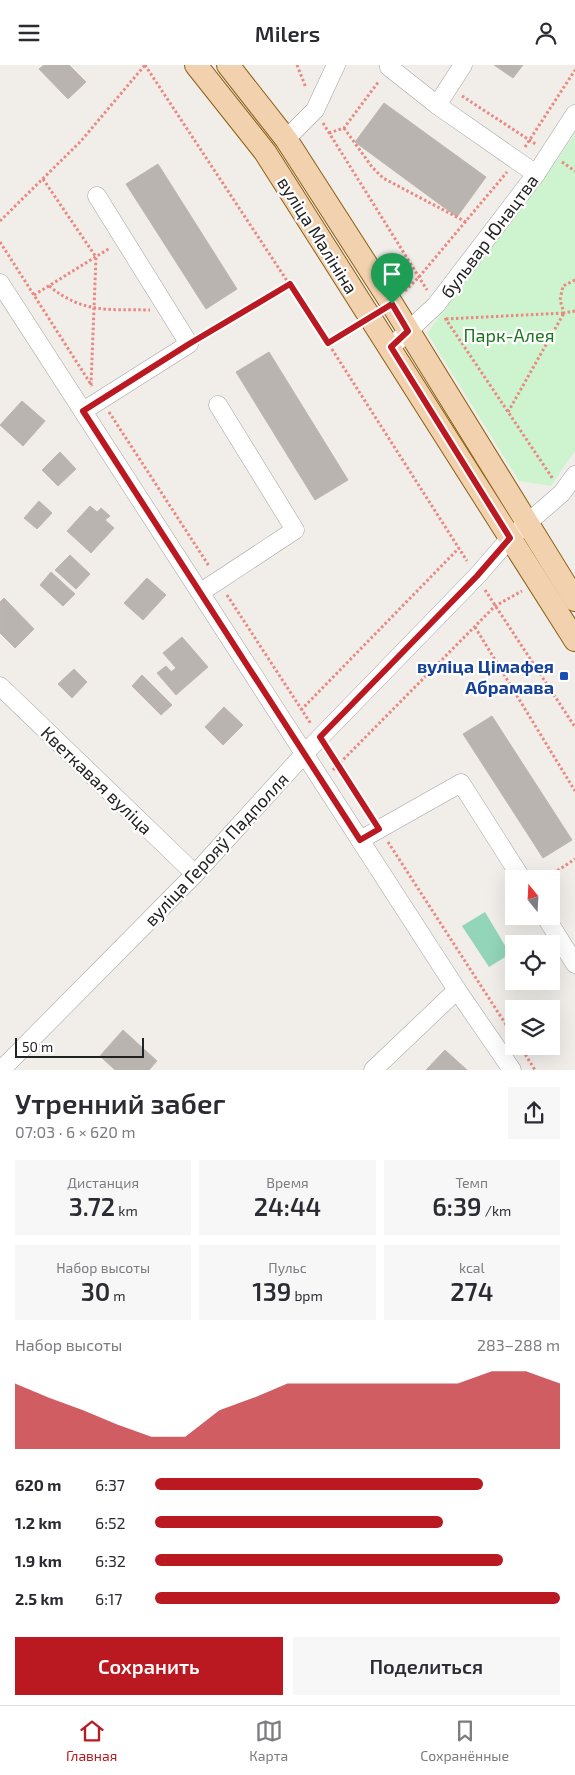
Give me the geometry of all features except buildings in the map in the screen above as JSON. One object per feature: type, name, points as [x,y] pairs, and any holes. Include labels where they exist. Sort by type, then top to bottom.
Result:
[{"type":"main road","name":"вуліца Малініна","points":[[196,65],[265,152],[391,347],[575,640]]},
{"type":"main road","name":"вуліца Малініна","points":[[228,65],[286,139],[392,304],[575,600]]},
{"type":"street","points":[[286,139],[315,110],[336,65]]},
{"type":"street","points":[[437,105],[463,65]]},
{"type":"street","points":[[389,66],[437,105],[536,174]]},
{"type":"street","name":"бульвар Юнацтва","points":[[391,347],[436,305],[536,174],[575,114]]},
{"type":"street","points":[[83,411],[96,392],[189,344],[97,196]]},
{"type":"street","points":[[0,283],[457,990],[512,1070]]},
{"type":"street","points":[[201,592],[295,530],[218,405]]},
{"type":"street","points":[[527,522],[562,493],[575,475]]},
{"type":"street","name":"вуліца Герояў Падполля","points":[[1,1070],[195,875],[320,737],[527,522]]},
{"type":"street","name":"Кветкавая вуліца","points":[[0,686],[195,875]]},
{"type":"street","points":[[360,840],[461,783],[516,870]]},
{"type":"street","points":[[551,925],[575,964]]},
{"type":"street","points":[[373,1070],[457,990]]},
{"type":"path","points":[[0,221],[81,141],[145,65],[290,284],[495,606],[575,727]]},
{"type":"path","points":[[329,133],[344,127],[389,66]]},
{"type":"path","points":[[392,304],[419,277],[516,161],[575,70]]},
{"type":"path","points":[[450,87],[575,171]]},
{"type":"path","points":[[344,127],[372,167],[383,178],[466,222]]},
{"type":"path","points":[[43,179],[96,257],[94,309],[96,392]]},
{"type":"path","points":[[34,295],[124,239]]},
{"type":"path","points":[[0,242],[505,1023]]},
{"type":"path","points":[[508,412],[564,313],[560,300],[563,286],[575,280]]},
{"type":"path","points":[[189,344],[290,284]]},
{"type":"path","points":[[49,286],[63,297],[94,309],[168,311]]},
{"type":"path","points":[[446,319],[575,311]]},
{"type":"path","points":[[328,343],[370,317]]},
{"type":"path","points":[[286,724],[459,548]]},
{"type":"path","points":[[322,781],[495,606],[539,582]]},
{"type":"path","points":[[475,627],[575,791]]},
{"type":"path","points":[[558,870],[575,859]]},
{"type":"path","points":[[526,1055],[535,1070]]},
{"type":"green space","name":"Парк-Алея","points":[[575,133],[575,451],[551,486],[519,481],[427,333],[558,159]]},
{"type":"green space","points":[[485,912],[505,946],[505,957],[489,967],[462,926]]},
{"type":"place","name":"вуліца Цімафея Абрамава","points":[[564,676]]},
{"type":"route","points":[[290,284],[328,343],[392,304],[408,331],[391,347],[510,538],[477,576],[320,737],[379,829],[360,840],[83,411],[189,344],[290,284]]}]
